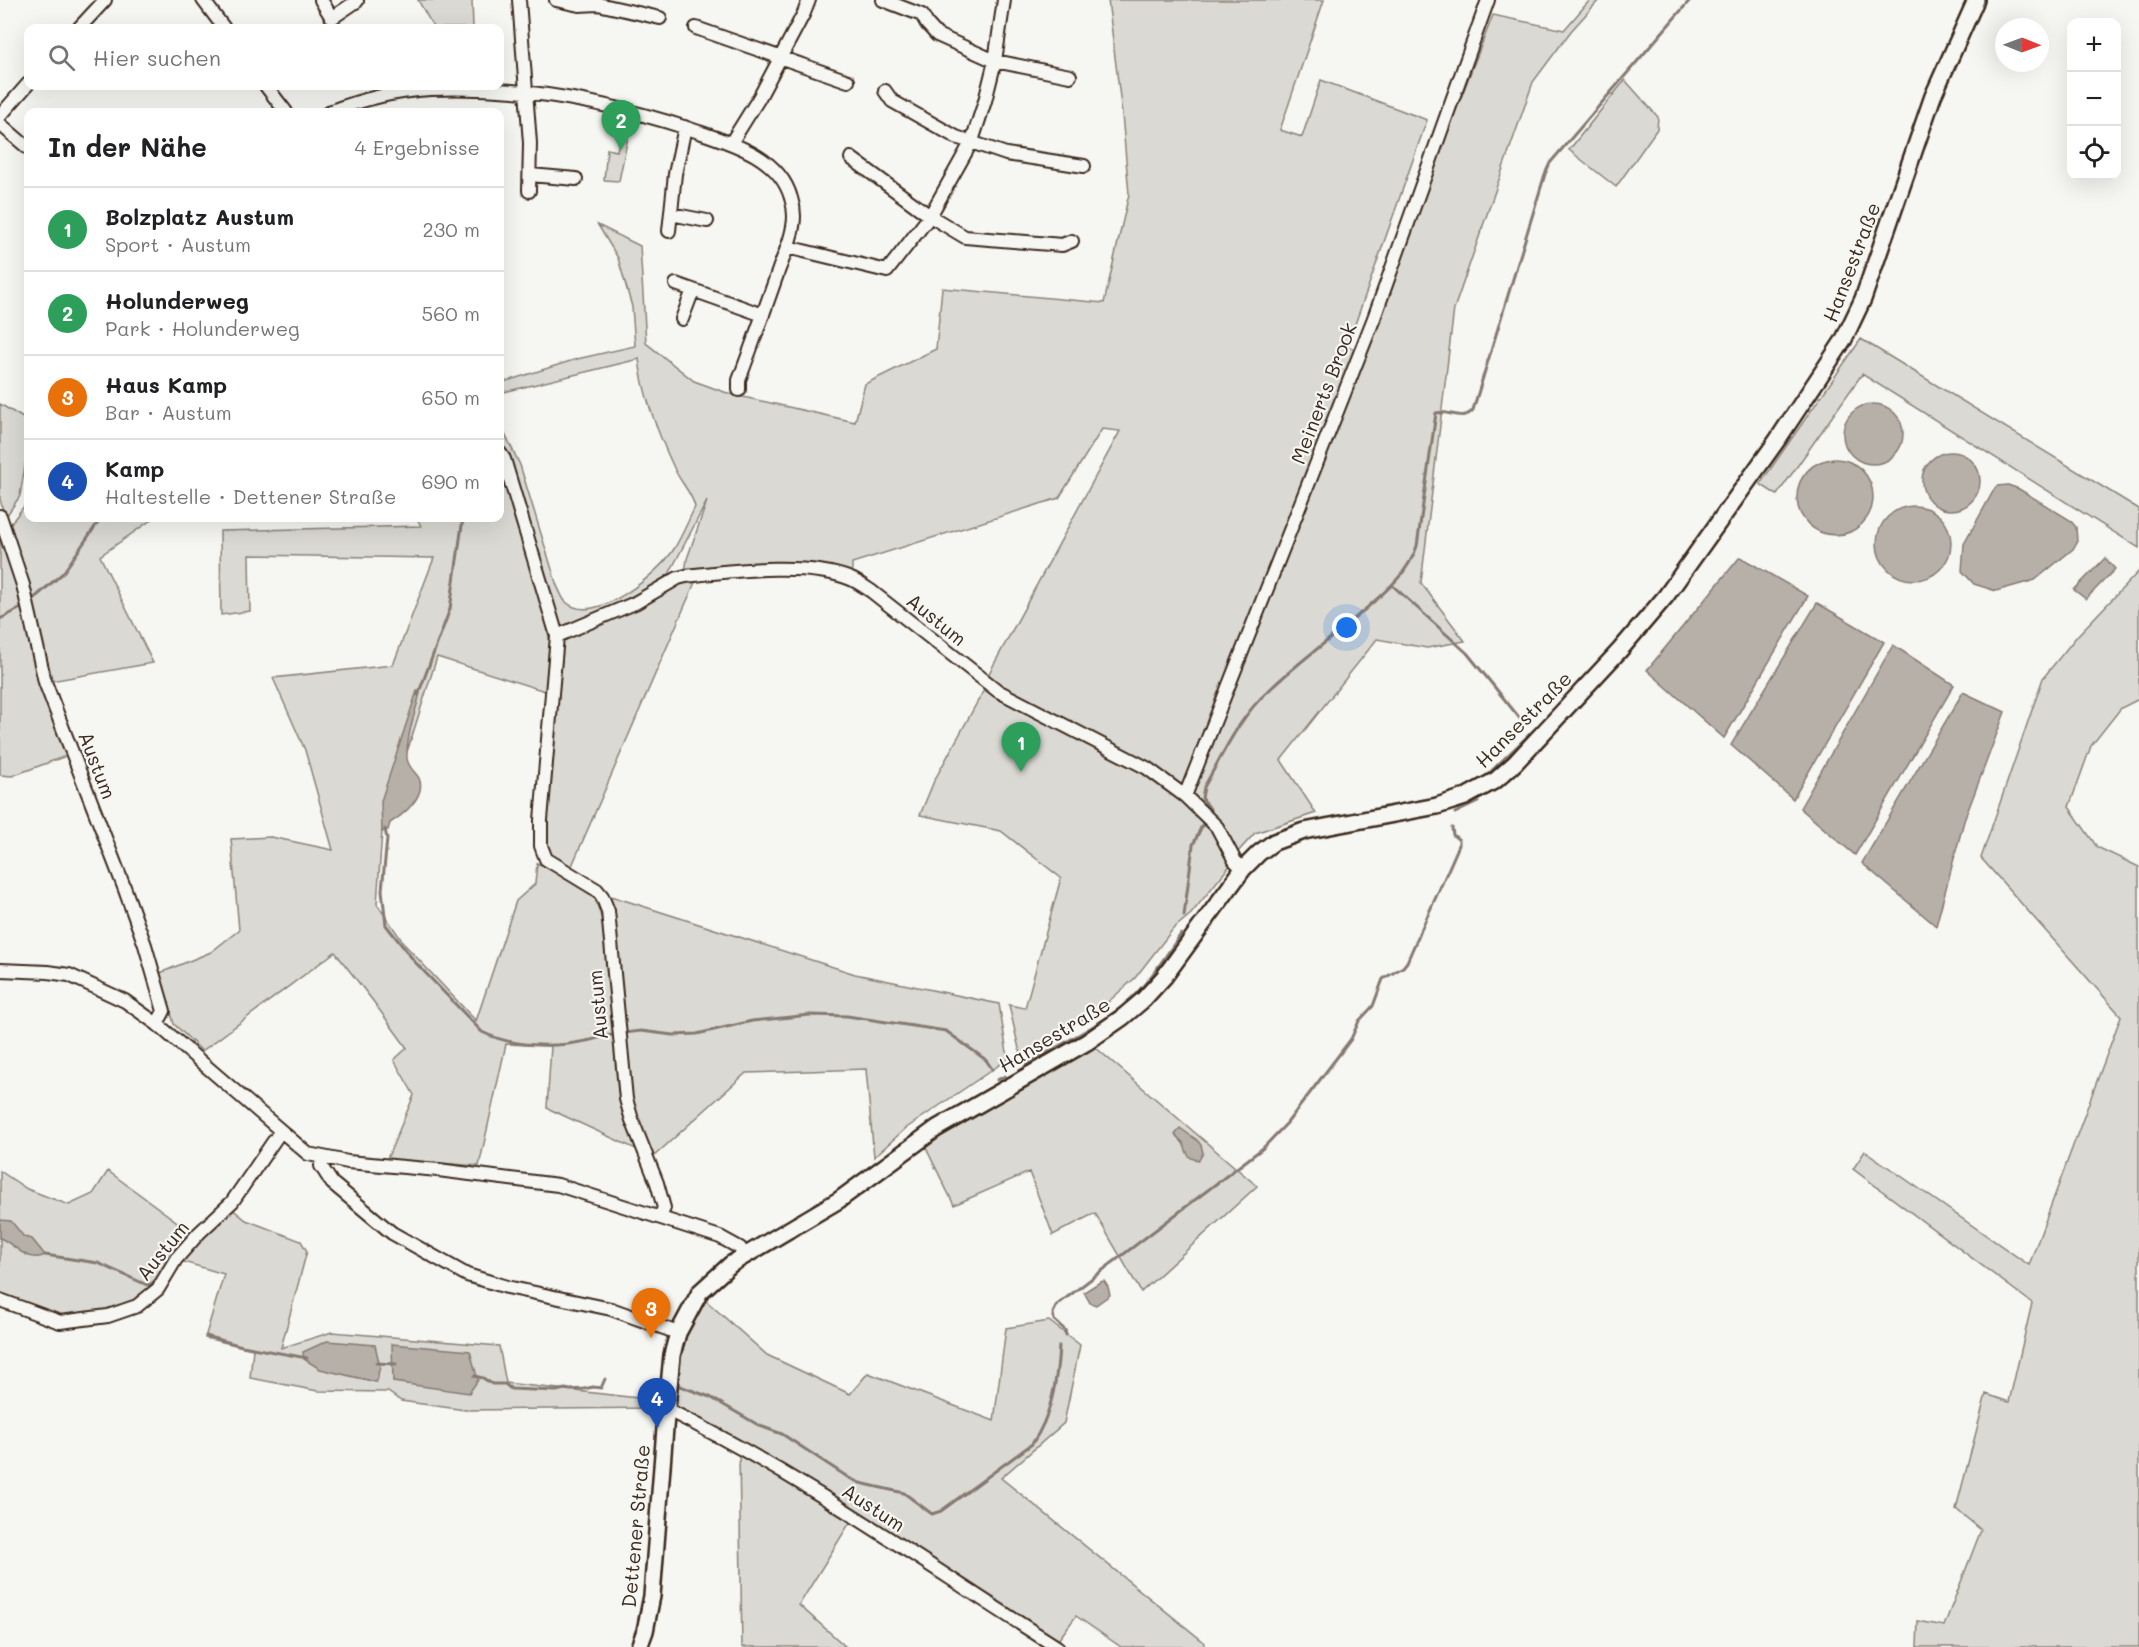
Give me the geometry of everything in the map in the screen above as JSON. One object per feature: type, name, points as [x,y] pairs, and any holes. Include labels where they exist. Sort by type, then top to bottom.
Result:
[{"type":"street","points":[[83,24],[105,0]]},
{"type":"street","points":[[203,0],[221,24]]},
{"type":"street","points":[[321,0],[332,18],[356,0]]},
{"type":"street","points":[[519,0],[530,143],[529,191]]},
{"type":"street","points":[[556,0],[579,5],[598,4],[660,18]]},
{"type":"street","points":[[731,142],[759,98],[809,0]]},
{"type":"street","points":[[884,0],[922,15],[937,35],[995,61],[1070,76]]},
{"type":"street","points":[[787,246],[887,271],[930,216],[972,141],[995,61],[1004,0]]},
{"type":"street","name":"Meinerts Brook","points":[[1185,796],[1374,318],[1488,0]]},
{"type":"street","name":"Hansestraße","points":[[744,1255],[839,1200],[937,1128],[1087,1042],[1123,1017],[1143,1000],[1164,976],[1244,869],[1260,853],[1287,836],[1437,806],[1465,797],[1496,780],[1515,763],[1646,621],[1685,571],[1844,341],[1863,299],[1933,96],[1976,0]]},
{"type":"street","points":[[696,27],[848,81]]},
{"type":"street","points":[[0,116],[24,89]]},
{"type":"street","points":[[269,90],[283,108]]},
{"type":"street","points":[[339,108],[402,92],[435,90]]},
{"type":"street","points":[[470,90],[525,93],[579,100],[635,112],[731,142],[768,164],[786,185],[792,199],[794,218],[787,246],[739,380],[739,390]]},
{"type":"street","points":[[885,91],[892,100],[957,137],[1006,154],[1084,166]]},
{"type":"street","points":[[0,124],[24,145]]},
{"type":"street","points":[[669,231],[675,174],[685,127]]},
{"type":"street","points":[[851,158],[930,216],[965,237],[1062,245],[1072,241]]},
{"type":"street","points":[[530,175],[576,179]]},
{"type":"street","points":[[671,214],[707,221]]},
{"type":"street","points":[[676,284],[763,315]]},
{"type":"street","points":[[682,319],[693,290]]},
{"type":"street","name":"Austum","points":[[504,459],[556,636],[541,820],[541,846],[546,859],[597,890],[608,911],[626,1099],[657,1183],[664,1208],[660,1217]]},
{"type":"street","name":"Austum","points":[[0,516],[23,585],[45,682],[145,945],[164,1011],[157,1023]]},
{"type":"street","name":"Austum","points":[[556,636],[635,603],[678,578],[686,576],[775,570],[828,573],[851,579],[871,591],[998,691],[1137,763],[1185,796],[1217,827],[1235,861],[1244,869]]},
{"type":"street","points":[[0,970],[69,975],[125,1001],[157,1023],[308,1154],[322,1158],[558,1185],[730,1241],[740,1248],[744,1255]]},
{"type":"street","name":"Austum","points":[[0,1300],[60,1322],[108,1316],[137,1306],[158,1289],[176,1259],[199,1233],[232,1202],[280,1132]]},
{"type":"street","points":[[322,1158],[321,1166],[332,1183],[392,1233],[467,1275],[507,1287],[611,1309],[678,1333]]},
{"type":"street","name":"Dettener Straße","points":[[639,1647],[645,1631],[652,1596],[672,1355],[678,1333],[700,1292],[717,1274],[744,1255]]},
{"type":"street","name":"Austum","points":[[666,1409],[831,1502],[1057,1647]]},
{"type":"shaded area","points":[[418,0],[472,0],[473,24],[432,24]]},
{"type":"shaded area","points":[[1108,0],[1324,0],[1280,130],[1302,137],[1321,80],[1427,120],[1347,347],[1368,352],[1448,131],[1493,15],[1564,30],[1590,0],[1599,0],[1571,31],[1533,82],[1454,309],[1421,583],[1465,641],[1427,648],[1377,639],[1281,760],[1316,813],[1255,833],[1235,855],[1188,794],[986,679],[1120,431],[1102,429],[1059,498],[852,563],[852,573],[685,572],[687,559],[707,501],[669,574],[648,589],[565,627],[557,624],[508,457],[504,451],[504,432],[520,465],[557,586],[565,601],[578,608],[593,608],[609,603],[641,583],[655,571],[674,549],[695,507],[675,470],[658,430],[644,387],[639,359],[504,392],[504,382],[577,359],[635,346],[632,307],[618,258],[598,225],[640,246],[646,343],[694,381],[730,394],[855,422],[865,384],[936,349],[942,288],[1104,303],[1129,194]]},
{"type":"shaded area","points":[[1625,80],[1658,117],[1657,129],[1616,187],[1569,150]]},
{"type":"shaded area","points":[[623,121],[631,122],[619,181],[604,180],[607,149],[617,151]]},
{"type":"shaded area","points":[[1861,339],[2139,509],[2139,548],[1862,374],[1777,495],[1760,484]]},
{"type":"shaded area","points":[[0,404],[24,419],[24,472],[20,496],[5,518],[0,499]]},
{"type":"shaded area","points":[[1873,404],[1894,413],[1903,434],[1894,455],[1873,464],[1852,455],[1843,434],[1852,413]]},
{"type":"shaded area","points":[[1951,452],[1962,454],[1975,465],[1980,481],[1978,492],[1967,505],[1951,510],[1940,508],[1927,497],[1922,481],[1924,470],[1935,457]]},
{"type":"shaded area","points":[[1835,459],[1850,462],[1862,470],[1870,482],[1873,497],[1870,512],[1862,524],[1850,532],[1835,535],[1820,532],[1808,524],[1800,512],[1797,497],[1800,482],[1808,470],[1820,462]]},
{"type":"shaded area","points":[[504,477],[547,626],[550,643],[548,692],[437,657],[382,831],[377,904],[405,945],[476,1021],[516,901],[535,884],[537,863],[567,877],[595,898],[603,923],[622,1113],[638,1150],[547,1108],[551,1046],[506,1044],[479,1166],[387,1159],[414,1095],[394,1060],[407,1048],[335,952],[202,1051],[174,1024],[160,973],[211,952],[239,930],[231,839],[271,837],[333,850],[305,750],[273,678],[393,665],[434,558],[249,555],[250,611],[221,615],[220,531],[421,526],[419,522],[504,522]]},
{"type":"shaded area","points":[[2008,485],[2019,489],[2070,520],[2076,527],[2077,542],[2073,549],[2035,580],[1996,591],[1974,584],[1962,571],[1964,544],[1995,488]]},
{"type":"shaded area","points":[[24,506],[24,522],[148,522],[100,556],[153,663],[45,682],[54,706],[48,708],[66,756],[12,776],[0,775],[0,516],[5,531]]},
{"type":"shaded area","points":[[1914,506],[1935,512],[1945,522],[1951,543],[1945,564],[1935,574],[1914,580],[1893,574],[1883,564],[1877,543],[1883,522],[1893,512]]},
{"type":"shaded area","points":[[1740,557],[1808,596],[1724,738],[1647,670]]},
{"type":"shaded area","points":[[2105,558],[2115,569],[2086,599],[2074,590]]},
{"type":"shaded area","points":[[2139,571],[2139,699],[2121,708],[2091,746],[2069,807],[2097,847],[2139,867],[2139,1647],[1917,1647],[1918,1621],[1944,1626],[1981,1530],[1956,1509],[1986,1394],[2009,1402],[2032,1303],[1853,1169],[1865,1151],[2029,1265],[2121,1016],[1981,858],[2043,678],[2077,636]]},
{"type":"shaded area","points":[[696,580],[571,868],[548,856],[544,845],[561,643],[568,637],[680,584]]},
{"type":"shaded area","points":[[1817,603],[1884,642],[1793,799],[1731,745]]},
{"type":"shaded area","points":[[1893,645],[1954,685],[1855,855],[1800,808]]},
{"type":"shaded area","points":[[985,688],[1145,770],[1183,799],[1215,830],[1232,863],[1191,914],[1173,929],[1135,978],[1108,1002],[1080,1021],[1022,1054],[1009,1005],[1025,1008],[1061,878],[1001,831],[920,815],[934,781]]},
{"type":"shaded area","points":[[417,691],[420,693],[409,734],[407,758],[410,767],[419,778],[420,792],[412,804],[390,823],[388,830],[382,832],[381,801]]},
{"type":"shaded area","points":[[1963,692],[2005,712],[1964,821],[1936,926],[1862,863]]},
{"type":"shaded area","points":[[611,896],[855,974],[999,1004],[1008,1059],[905,1129],[874,1157],[866,1069],[746,1073],[653,1157],[632,1110]]},
{"type":"shaded area","points":[[1095,1047],[1257,1186],[1141,1292],[1095,1213],[1053,1235],[1029,1172],[954,1205],[925,1146]]},
{"type":"shaded area","points":[[1180,1128],[1201,1145],[1203,1153],[1199,1160],[1190,1157],[1183,1143],[1175,1135]]},
{"type":"shaded area","points":[[0,1171],[27,1189],[69,1205],[93,1194],[108,1171],[192,1233],[152,1289],[134,1304],[109,1313],[61,1317],[0,1296]]},
{"type":"shaded area","points":[[231,1208],[246,1220],[301,1241],[307,1251],[281,1348],[332,1332],[499,1346],[506,1383],[655,1400],[654,1408],[465,1410],[401,1401],[388,1392],[318,1391],[250,1378],[253,1349],[205,1338],[224,1274],[180,1261]]},
{"type":"shaded area","points":[[0,1220],[11,1221],[24,1237],[32,1239],[45,1255],[32,1257],[0,1238]]},
{"type":"shaded area","points":[[1104,1281],[1110,1295],[1096,1305],[1090,1303],[1084,1292]]},
{"type":"shaded area","points":[[704,1299],[767,1355],[850,1394],[868,1373],[994,1421],[1006,1328],[1049,1321],[1080,1345],[1064,1423],[1001,1478],[1205,1643],[1202,1647],[1121,1647],[1076,1616],[1056,1643],[743,1446],[676,1407],[683,1344],[691,1322]]},
{"type":"shaded area","points":[[327,1341],[375,1345],[380,1367],[376,1382],[320,1369],[304,1359],[303,1352]]},
{"type":"shaded area","points":[[392,1344],[470,1351],[478,1380],[469,1393],[393,1382]]},
{"type":"shaded area","points":[[739,1453],[852,1519],[799,1605],[846,1647],[742,1647]]},
{"type":"waterway","points":[[1208,813],[1210,809],[1202,798],[1204,787],[1248,713],[1278,681],[1387,590],[1408,565],[1417,546],[1436,413],[1465,415],[1473,410],[1550,163],[1690,0]]},
{"type":"waterway","points":[[30,602],[63,573],[98,522]]},
{"type":"waterway","points":[[418,695],[450,609],[462,522]]},
{"type":"waterway","points":[[1392,585],[1467,653],[1522,721]]},
{"type":"waterway","points":[[0,619],[25,606]]},
{"type":"waterway","points":[[1481,781],[1534,730]]},
{"type":"waterway","points":[[1455,813],[1478,802]]},
{"type":"waterway","points":[[1184,916],[1193,845],[1205,819]]},
{"type":"waterway","points":[[1066,1335],[1065,1330],[1054,1320],[1053,1313],[1057,1305],[1263,1148],[1287,1123],[1351,1039],[1359,1021],[1373,1006],[1383,979],[1407,962],[1459,845],[1459,840],[1453,835],[1452,828]]},
{"type":"waterway","points":[[385,829],[387,839],[382,890],[386,925],[415,962],[482,1032],[506,1041],[533,1045],[560,1045],[618,1034]]},
{"type":"waterway","points":[[1025,1066],[1100,1023],[1123,1006],[1147,981],[1181,934]]},
{"type":"waterway","points":[[624,1033],[641,1031],[673,1035],[697,1034],[752,1021],[810,1015],[847,1016],[946,1031],[986,1060],[992,1069]]},
{"type":"waterway","points":[[997,1080],[1005,1076]]},
{"type":"waterway","points":[[45,1255],[98,1263],[147,1285],[158,1278]]},
{"type":"waterway","points":[[206,1336],[242,1346],[307,1358]]},
{"type":"waterway","points":[[677,1385],[710,1397],[760,1426],[782,1434],[849,1478],[860,1483],[904,1493],[932,1514],[941,1511],[1032,1444],[1049,1409],[1057,1372],[1059,1346]]},
{"type":"waterway","points":[[376,1363],[396,1364]]},
{"type":"waterway","points":[[474,1376],[483,1378],[492,1384],[505,1384],[511,1389],[556,1391],[601,1388],[605,1379]]},
{"type":"place","name":"Holunderweg","points":[[621,150]]},
{"type":"place","name":"Bolzplatz Austum","points":[[1021,772]]},
{"type":"place","name":"Haus Kamp","points":[[651,1338]]},
{"type":"place","name":"Kamp","points":[[657,1428]]}]
